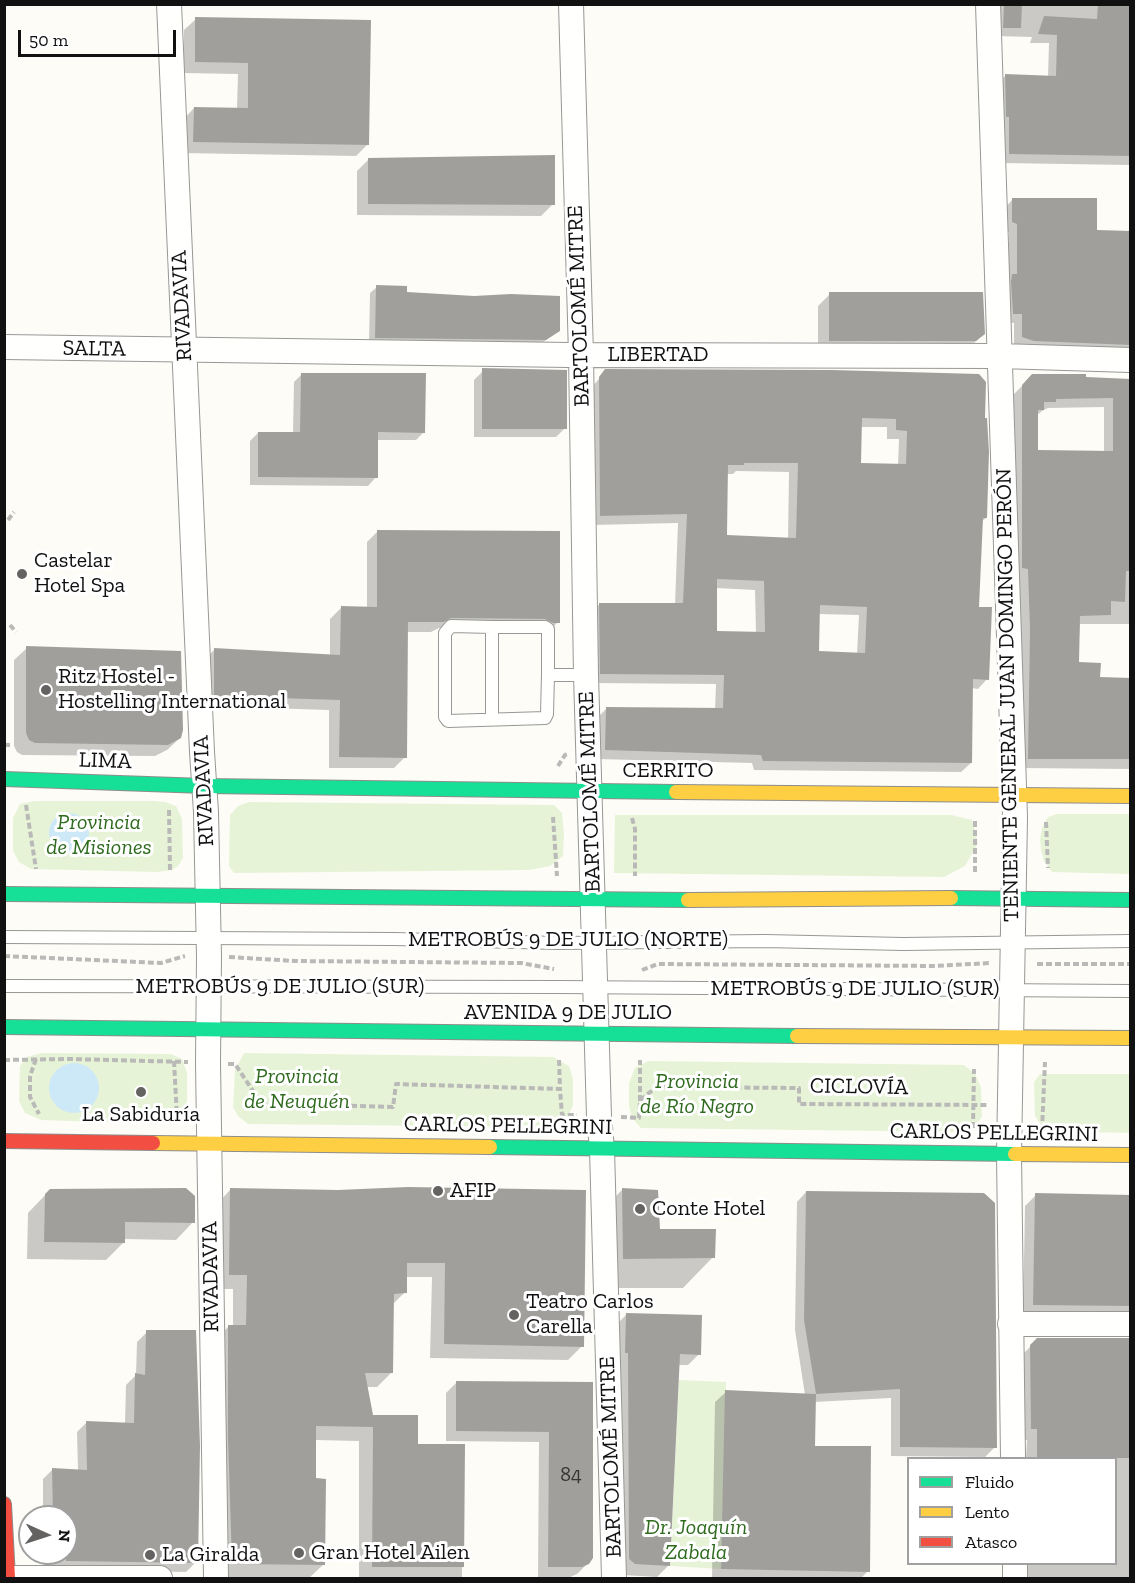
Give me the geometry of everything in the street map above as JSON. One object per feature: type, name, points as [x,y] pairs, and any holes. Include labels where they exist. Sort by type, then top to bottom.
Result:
[{"type":"main road","name":"LIMA","points":[[4,779],[205,786]]},
{"type":"main road","name":"CERRITO","points":[[205,786],[1131,795]]},
{"type":"main road","points":[[4,894],[593,900],[1131,900]]},
{"type":"main road","name":"AVENIDA 9 DE JULIO","points":[[4,1027],[1131,1038]]},
{"type":"main road","name":"CARLOS PELLEGRINI","points":[[4,1141],[1131,1155]]},
{"type":"main road","points":[[4,1504],[7,1578]]},
{"type":"street","name":"RIVADAVIA","points":[[169,4],[205,786],[216,1578]]},
{"type":"street","name":"BARTOLOMÉ MITRE","points":[[571,4],[581,355],[585,675],[597,987],[614,1578]]},
{"type":"street","name":"TENIENTE GENERAL JUAN DOMINGO PERÓN","points":[[988,4],[1015,817],[1009,1154],[1013,1457]]},
{"type":"street","name":"SALTA","points":[[4,347],[184,351]]},
{"type":"street","name":"LIBERTAD","points":[[184,351],[1000,356],[1131,360]]},
{"type":"street","points":[[1010,1324],[1131,1324]]},
{"type":"street","points":[[7,1578],[160,1578]]},
{"type":"lane","points":[[451,626],[492,627],[545,627],[548,629],[549,675],[545,718],[446,720],[445,633],[447,628],[451,626]]},
{"type":"lane","points":[[492,627],[492,719]]},
{"type":"lane","points":[[549,675],[585,675]]},
{"type":"lane","name":"METROBÚS 9 DE JULIO (NORTE)","points":[[4,937],[209,948],[394,939],[558,943],[765,941],[903,944],[1131,941]]},
{"type":"lane","name":"METROBÚS 9 DE JULIO (SUR)","points":[[4,986],[1131,991]]},
{"type":"path","points":[[9,520],[14,512]]},
{"type":"path","points":[[10,625],[16,632]]},
{"type":"path","points":[[4,745],[10,745]]},
{"type":"path","points":[[975,815],[975,877]]},
{"type":"path","points":[[1045,818],[1048,868]]},
{"type":"path","points":[[4,956],[161,963],[209,948],[295,961],[521,963],[560,970]]},
{"type":"path","points":[[974,957],[974,972]]},
{"type":"path","points":[[1046,973],[1047,957]]},
{"type":"path","points":[[639,971],[658,964],[935,966],[995,963]]},
{"type":"path","points":[[1037,963],[1131,964]]},
{"type":"path","points":[[4,1060],[208,1062]]},
{"type":"path","name":"CICLOVÍA","points":[[208,1062],[235,1064],[261,1103],[393,1107],[396,1084],[560,1089],[562,1115],[639,1118],[640,1101],[650,1092],[661,1087],[799,1088],[799,1104],[1010,1106]]},
{"type":"path","points":[[1041,1154],[1045,1068]]},
{"type":"green space","name":"Provincia de Misiones","points":[[34,801],[155,801],[176,806],[182,819],[183,858],[172,870],[157,872],[31,869],[19,862],[13,851],[13,818],[20,804]]},
{"type":"green space","points":[[249,802],[554,805],[562,813],[563,856],[550,866],[529,870],[234,873],[229,866],[230,815],[238,806]]},
{"type":"green space","points":[[1057,814],[1130,814],[1130,874],[1052,872],[1044,861],[1040,839],[1042,828],[1048,817]]},
{"type":"green space","points":[[615,815],[951,815],[972,820],[978,843],[965,866],[944,877],[614,873]]},
{"type":"green space","points":[[42,1053],[171,1054],[182,1059],[187,1073],[187,1108],[179,1120],[158,1124],[41,1120],[25,1113],[19,1101],[20,1066],[27,1057]]},
{"type":"green space","name":"Provincia de Neuquén","points":[[244,1053],[553,1057],[569,1066],[573,1079],[573,1105],[569,1114],[556,1124],[544,1127],[248,1124],[238,1116],[233,1107],[235,1070]]},
{"type":"green space","name":"Provincia de Río Negro","points":[[648,1061],[964,1065],[975,1074],[981,1087],[982,1116],[976,1127],[964,1132],[641,1128],[632,1118],[629,1106],[629,1083],[635,1068]]},
{"type":"green space","points":[[1040,1074],[1130,1074],[1130,1133],[1051,1131],[1042,1126],[1035,1116],[1034,1082]]},
{"type":"green space","name":"Dr. Joaquín Zabala","points":[[679,1380],[726,1382],[721,1569],[670,1566]]},
{"type":"water","points":[[69,813],[83,819],[89,833],[83,847],[69,853],[55,847],[49,833],[55,819]]},
{"type":"water","points":[[69,1063],[79,1063],[92,1070],[99,1083],[99,1093],[92,1106],[79,1113],[69,1113],[60,1109],[53,1102],[49,1093],[49,1083],[53,1074],[60,1067]]},
{"type":"building","points":[[1004,4],[1022,4],[1021,28],[1003,28]]},
{"type":"building","points":[[1098,4],[1130,4],[1131,156],[1009,154],[1009,117],[1006,117],[1005,74],[1056,76],[1057,35],[1038,34],[1044,16],[1097,19]]},
{"type":"building","points":[[195,17],[371,20],[369,145],[193,142],[194,107],[248,108],[248,63],[195,62]]},
{"type":"building","points":[[555,155],[555,205],[368,204],[368,158]]},
{"type":"building","points":[[1012,198],[1097,198],[1097,230],[1131,231],[1131,345],[1034,341],[1022,337],[1022,314],[1013,314],[1011,282],[1012,274],[1017,274],[1017,224],[1012,222]]},
{"type":"building","points":[[376,285],[407,286],[407,292],[474,296],[511,294],[560,296],[560,331],[546,340],[375,338]]},
{"type":"building","points":[[829,292],[983,292],[985,334],[976,341],[829,341]]},
{"type":"building","points":[[482,368],[567,370],[567,429],[482,429]]},
{"type":"building","points":[[605,369],[832,370],[979,374],[986,382],[985,418],[987,418],[989,452],[987,518],[983,518],[979,607],[992,607],[989,680],[973,679],[972,763],[763,761],[761,755],[605,750],[606,707],[723,708],[724,675],[600,674],[599,603],[683,603],[687,514],[600,516],[599,377]],"holes":[[[862,418],[896,419],[896,430],[907,431],[906,464],[861,463]],[[744,463],[798,463],[796,538],[727,535],[728,465],[744,465]],[[717,579],[764,581],[765,632],[717,631]],[[820,605],[867,607],[865,653],[819,651]]]},
{"type":"building","points":[[301,373],[426,373],[425,433],[378,432],[378,478],[258,477],[258,432],[300,432]]},
{"type":"building","points":[[1032,374],[1086,374],[1086,377],[1131,379],[1131,571],[1126,571],[1125,602],[1111,601],[1111,615],[1080,616],[1079,662],[1101,663],[1100,677],[1131,678],[1131,759],[1028,759],[1030,630],[1028,569],[1022,568],[1022,385]],"holes":[[[1113,398],[1113,451],[1038,450],[1038,410],[1044,410],[1044,402],[1056,402],[1056,399]]]},
{"type":"building","points":[[377,530],[560,531],[560,623],[553,623],[545,619],[451,618],[444,622],[408,622],[407,758],[339,757],[340,700],[214,696],[214,648],[340,655],[341,606],[377,607]]},
{"type":"building","points":[[26,646],[181,651],[183,730],[181,738],[168,745],[35,743],[29,740],[26,733]]},
{"type":"building","points":[[408,1187],[586,1190],[584,1347],[444,1344],[445,1263],[407,1263],[407,1293],[394,1294],[393,1373],[365,1373],[373,1415],[418,1415],[418,1444],[465,1444],[464,1567],[372,1567],[373,1427],[316,1426],[316,1478],[326,1479],[325,1565],[232,1564],[228,1438],[228,1325],[246,1325],[247,1275],[229,1275],[230,1188],[338,1190]]},
{"type":"building","points":[[186,1188],[195,1196],[195,1223],[125,1222],[125,1243],[44,1242],[45,1194],[50,1189]]},
{"type":"building","name":"Conte Hotel","points":[[622,1188],[658,1190],[660,1229],[716,1229],[715,1258],[623,1259]]},
{"type":"building","points":[[806,1191],[984,1193],[995,1203],[997,1448],[900,1447],[900,1389],[816,1394],[804,1320]]},
{"type":"building","points":[[1035,1193],[1131,1195],[1131,1306],[1033,1305]]},
{"type":"building","points":[[626,1313],[702,1315],[701,1355],[680,1354],[670,1566],[635,1564],[629,1559]]},
{"type":"building","points":[[146,1330],[196,1330],[200,1446],[198,1563],[78,1561],[78,1505],[53,1505],[52,1468],[87,1470],[86,1421],[134,1423],[135,1373],[145,1375]]},
{"type":"building","points":[[1037,1338],[1131,1338],[1131,1458],[1037,1457],[1037,1429],[1031,1429],[1030,1345]]},
{"type":"building","points":[[456,1381],[593,1382],[593,1558],[589,1564],[582,1567],[548,1567],[549,1432],[456,1431]]},
{"type":"building","points":[[725,1390],[816,1394],[815,1446],[871,1446],[870,1572],[721,1569]]},
{"type":"traffic: fast","points":[[4,779],[205,786],[676,792]]},
{"type":"traffic: fast","points":[[4,894],[688,900]]},
{"type":"traffic: fast","points":[[951,898],[1130,900]]},
{"type":"traffic: fast","points":[[4,1027],[797,1036]]},
{"type":"traffic: fast","points":[[490,1147],[1015,1154]]},
{"type":"traffic: slow","points":[[676,792],[1130,796]]},
{"type":"traffic: slow","points":[[688,900],[951,898]]},
{"type":"traffic: slow","points":[[797,1036],[1130,1038]]},
{"type":"traffic: slow","points":[[153,1143],[490,1147]]},
{"type":"traffic: slow","points":[[1015,1154],[1130,1155]]},
{"type":"traffic: jam","points":[[4,1141],[153,1143]]},
{"type":"traffic: jam","points":[[4,1504],[8,1578]]},
{"type":"place","name":"Castelar Hotel Spa","points":[[22,574]]},
{"type":"place","name":"Ritz Hostel - Hostelling International","points":[[46,690]]},
{"type":"place","name":"La Sabiduría","points":[[141,1092]]},
{"type":"place","name":"AFIP","points":[[438,1191]]},
{"type":"place","name":"Conte Hotel","points":[[640,1209]]},
{"type":"place","name":"Teatro Carlos Carella","points":[[514,1315]]},
{"type":"place","name":"Gran Hotel Ailen","points":[[299,1553]]},
{"type":"place","name":"La Giralda","points":[[150,1555]]}]
